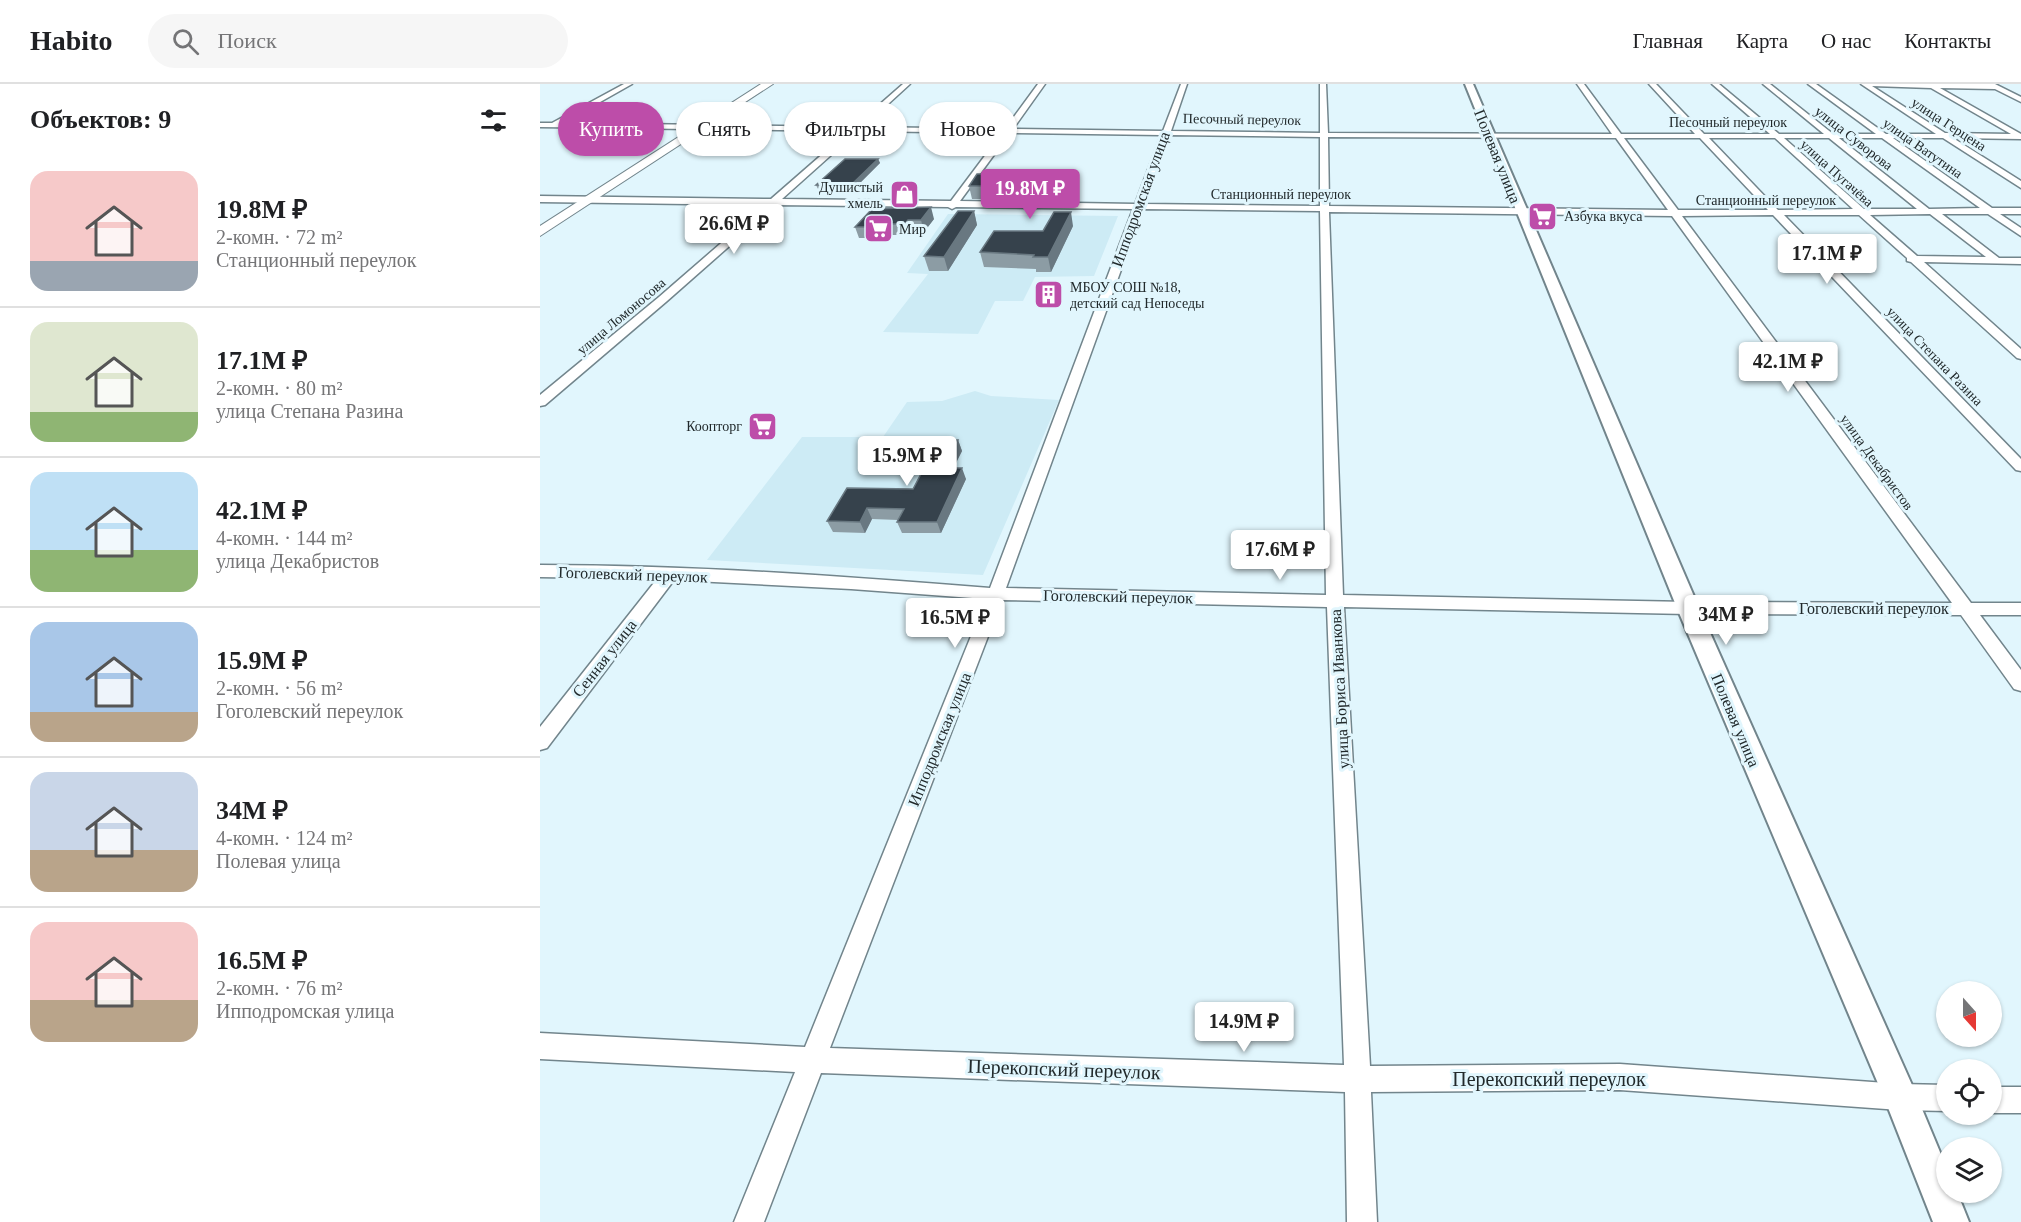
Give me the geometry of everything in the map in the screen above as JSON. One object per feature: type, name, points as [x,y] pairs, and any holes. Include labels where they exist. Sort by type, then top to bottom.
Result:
[{"type":"main road","points":[[741,102],[768,84]]},
{"type":"main road","points":[[540,232],[676,144]]},
{"type":"street","points":[[540,128],[553,125],[629,84]]},
{"type":"street","name":"улица Ломоносова","points":[[887,102],[907,84]]},
{"type":"street","points":[[1017,119],[1042,84]]},
{"type":"street","name":"Ипподромская улица","points":[[748,1222],[996,594],[1184,84]]},
{"type":"street","name":"улица Бориса Иванкова","points":[[1323,84],[1324,208],[1335,600],[1359,1079],[1362,1222]]},
{"type":"street","name":"Полевая улица","points":[[1468,84],[1688,608],[1900,1097],[1951,1222]]},
{"type":"street","name":"улица Декабристов","points":[[1580,84],[2021,684]]},
{"type":"street","name":"улица Степана Разина","points":[[1652,84],[2021,467]]},
{"type":"street","name":"улица Пугачёва","points":[[1715,84],[1776,135],[1911,259],[2021,355]]},
{"type":"street","name":"улица Суворова","points":[[1766,84],[1828,135],[1996,260]]},
{"type":"street","name":"улица Ватутина","points":[[1811,84],[2021,233]]},
{"type":"street","name":"улица Герцена","points":[[1864,84],[2021,186]]},
{"type":"street","points":[[1871,84],[2010,85]]},
{"type":"street","points":[[1930,85],[2021,137]]},
{"type":"street","points":[[1993,86],[2021,100]]},
{"type":"street","name":"Песочный переулок","points":[[553,125],[676,127]]},
{"type":"street","name":"Песочный переулок","points":[[1017,129],[1324,134],[2021,137]]},
{"type":"street","name":"улица Ломоносова","points":[[540,402],[826,156]]},
{"type":"street","points":[[952,206],[990,156]]},
{"type":"street","name":"Станционный переулок","points":[[540,199],[952,206],[1779,214],[2021,211]]},
{"type":"street","points":[[1911,259],[2021,261]]},
{"type":"street","name":"Гоголевский переулок","points":[[540,571],[617,571],[850,583],[996,594],[1688,608],[2021,609]]},
{"type":"street","name":"Сенная улица","points":[[540,741],[669,575]]},
{"type":"street","name":"Перекопский переулок","points":[[540,1046],[813,1059],[1359,1079],[1620,1077],[1936,1098]]},
{"type":"street","points":[[2002,1100],[2021,1100]]},
{"type":"shaded area","points":[[948,214],[1118,216],[1094,276],[1035,277],[1023,301],[995,301],[978,334],[883,332],[928,274],[907,273]]},
{"type":"shaded area","points":[[975,391],[991,396],[1059,400],[983,575],[707,560],[802,437],[883,437],[907,402],[942,401]]},
{"type":"building","points":[[845,159],[878,159],[851,185],[816,185]]},
{"type":"building","points":[[977,174],[1007,174],[998,186],[969,186]]},
{"type":"building","points":[[931,207],[921,220],[908,220],[905,224],[855,227],[872,209]]},
{"type":"building","points":[[958,211],[974,211],[944,257],[924,256]]},
{"type":"building","points":[[1054,212],[1071,212],[1048,257],[980,252],[994,231],[1043,231]]},
{"type":"building","points":[[896,439],[958,440],[944,468],[962,468],[937,522],[897,522],[904,509],[867,508],[860,522],[827,521],[847,488],[913,489],[931,455],[886,455]]},
{"type":"place","name":"Душистый хмель","points":[[904,195]]},
{"type":"place","name":"Азбука вкуса","points":[[1543,216]]},
{"type":"place","name":"Мир","points":[[878,229]]},
{"type":"place","name":"МБОУ СОШ №18, детский сад Непоседы","points":[[1049,295]]},
{"type":"place","name":"Коопторг","points":[[763,426]]}]
